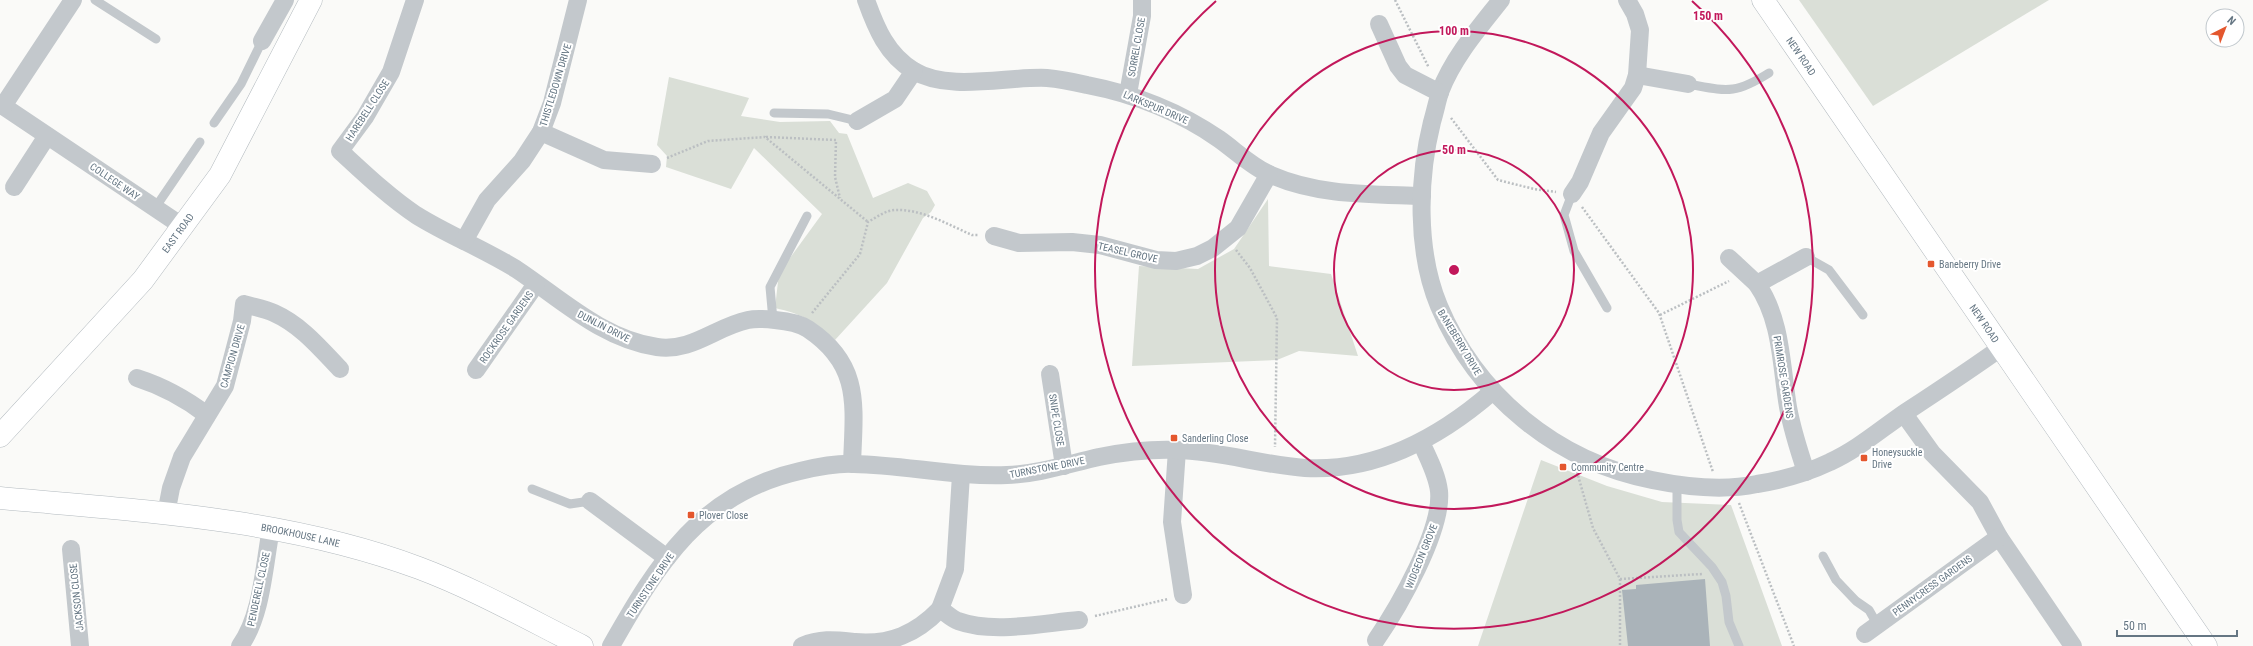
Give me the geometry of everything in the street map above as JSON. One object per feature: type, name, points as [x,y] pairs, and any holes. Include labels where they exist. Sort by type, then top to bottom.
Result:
[{"type":"street","points":[[1,105],[73,0]]},
{"type":"street","name":"EAST ROAD","points":[[0,436],[143,280],[220,175],[311,0]]},
{"type":"street","name":"HAREBELL CLOSE","points":[[340,151],[376,99],[391,72],[415,0]]},
{"type":"street","name":"THISTLEDOWN DRIVE","points":[[464,241],[487,200],[522,161],[541,132],[554,96],[578,0]]},
{"type":"street","name":"LARKSPUR DRIVE","points":[[866,0],[882,40],[898,58],[914,71],[951,82],[1048,78],[1128,94],[1199,126],[1269,174],[1289,183],[1334,192],[1422,196]]},
{"type":"street","name":"SORREL CLOSE","points":[[1128,94],[1142,16],[1142,0]]},
{"type":"street","name":"BANEBERRY DRIVE","points":[[1500,0],[1454,63],[1440,93],[1427,140],[1422,169],[1422,196],[1426,256],[1438,304],[1471,363],[1492,392],[1534,429],[1577,455],[1623,475],[1677,485],[1726,487],[1755,485],[1806,472],[1832,462],[1957,379],[2002,347]]},
{"type":"street","points":[[1572,194],[1580,182],[1601,133],[1633,88],[1637,75],[1640,30],[1635,14],[1627,0]]},
{"type":"street","name":"NEW ROAD","points":[[1763,0],[2206,646]]},
{"type":"street","points":[[262,41],[281,2]]},
{"type":"street","points":[[1379,24],[1398,66],[1405,75],[1440,93]]},
{"type":"street","points":[[857,121],[895,99],[914,71]]},
{"type":"street","points":[[1637,75],[1688,84]]},
{"type":"street","name":"COLLEGE WAY","points":[[1,105],[182,226]]},
{"type":"street","points":[[541,132],[604,160],[652,164]]},
{"type":"street","points":[[14,187],[47,136]]},
{"type":"street","name":"DUNLIN DRIVE","points":[[340,151],[414,214],[498,258],[592,322],[636,342],[656,347],[676,348],[693,344],[747,320],[773,320],[802,326],[827,344],[846,367],[850,381],[854,413],[852,464]]},
{"type":"street","name":"TEASEL GROVE","points":[[994,236],[1019,243],[1072,242],[1100,245],[1156,260],[1176,260],[1197,256],[1227,239],[1238,228],[1248,214],[1269,174]]},
{"type":"street","points":[[1757,284],[1806,257]]},
{"type":"street","name":"PRIMROSE GARDENS","points":[[1730,258],[1757,284],[1766,297],[1774,317],[1788,408],[1806,472]]},
{"type":"street","name":"ROCKROSE GARDENS","points":[[476,370],[536,284]]},
{"type":"street","name":"CAMPION DRIVE","points":[[166,514],[171,488],[182,457],[225,386],[242,321],[244,304],[273,312],[290,322],[304,333],[340,370]]},
{"type":"street","name":"SNIPE CLOSE","points":[[1050,374],[1064,466]]},
{"type":"street","points":[[137,378],[155,384],[194,405],[207,415]]},
{"type":"street","name":"TURNSTONE DRIVE","points":[[611,646],[637,600],[667,558],[695,526],[718,506],[744,489],[794,472],[820,466],[852,464],[961,475],[1019,475],[1130,452],[1176,450],[1211,452],[1303,468],[1332,468],[1374,460],[1421,442],[1470,411],[1492,392]]},
{"type":"street","points":[[1904,414],[1932,453],[1980,502],[1999,537],[2073,646]]},
{"type":"street","name":"WIDGEON GROVE","points":[[1376,640],[1409,587],[1435,522],[1438,510],[1439,492],[1436,478],[1421,442]]},
{"type":"street","points":[[1176,450],[1172,522],[1183,595]]},
{"type":"street","points":[[802,646],[815,640],[831,639],[877,643],[892,641],[907,635],[929,620],[940,609],[955,569],[961,475]]},
{"type":"street","name":"BROOKHOUSE LANE","points":[[0,498],[211,517],[271,528],[368,552],[420,568],[472,591],[582,646]]},
{"type":"street","points":[[590,500],[667,558]]},
{"type":"street","name":"PENDERELL CLOSE","points":[[240,646],[248,636],[254,620],[271,528]]},
{"type":"street","name":"PENNYCRESS GARDENS","points":[[1871,629],[1999,537]]},
{"type":"street","name":"JACKSON CLOSE","points":[[71,549],[80,646]]},
{"type":"street","points":[[940,609],[957,621],[972,625],[1003,626],[1079,620]]},
{"type":"lane","points":[[95,0],[156,39]]},
{"type":"lane","points":[[214,123],[241,84],[262,41]]},
{"type":"lane","points":[[1688,84],[1731,90],[1748,86],[1769,73]]},
{"type":"lane","points":[[774,113],[828,114],[857,121]]},
{"type":"lane","points":[[155,208],[200,142]]},
{"type":"lane","points":[[1572,194],[1564,215],[1574,251],[1607,308]]},
{"type":"lane","points":[[773,320],[770,287],[807,216]]},
{"type":"lane","points":[[1806,257],[1830,270],[1863,315]]},
{"type":"lane","points":[[1677,485],[1676,520],[1679,532],[1716,573],[1722,582],[1726,596],[1729,622],[1739,646]]},
{"type":"lane","points":[[532,489],[570,504],[590,500]]},
{"type":"lane","points":[[1823,556],[1836,580],[1856,601],[1869,610],[1871,629]]},
{"type":"path","points":[[1395,0],[1440,93],[1452,122],[1498,180],[1534,189],[1572,194],[1602,231],[1659,314],[1726,487],[1794,646]]},
{"type":"path","points":[[652,164],[708,141],[765,137],[836,140],[835,177],[840,199]]},
{"type":"path","points":[[765,137],[868,222]]},
{"type":"path","points":[[802,326],[860,254],[868,222],[885,212],[896,210],[912,211],[972,235],[994,236]]},
{"type":"path","points":[[1227,239],[1250,268],[1277,318],[1274,463]]},
{"type":"path","points":[[1659,314],[1658,316],[1727,281],[1757,284]]},
{"type":"path","points":[[1577,455],[1578,479],[1593,528],[1620,579],[1620,646]]},
{"type":"path","points":[[1620,579],[1716,573]]},
{"type":"path","points":[[1079,620],[1183,595]]},
{"type":"shaded area","points":[[1799,0],[2049,0],[1873,106]]},
{"type":"shaded area","points":[[669,77],[749,98],[741,116],[780,122],[830,121],[839,133],[847,134],[873,198],[908,183],[927,191],[935,205],[931,212],[923,218],[887,283],[835,340],[807,319],[775,308],[779,273],[822,214],[754,148],[731,189],[666,167],[667,156],[657,145]]},
{"type":"shaded area","points":[[1268,199],[1269,266],[1331,274],[1358,356],[1299,351],[1277,360],[1132,366],[1139,266],[1198,269],[1234,249]]},
{"type":"shaded area","points":[[1541,460],[1607,486],[1662,502],[1731,505],[1782,646],[1478,646]]},
{"type":"building","points":[[1705,579],[1710,646],[1628,646],[1622,590],[1636,589],[1636,585]]},
{"type":"place","name":"Baneberry Drive","points":[[1931,264]]},
{"type":"place","name":"Sanderling Close","points":[[1174,438]]},
{"type":"place","name":"Honeysuckle Drive","points":[[1864,458]]},
{"type":"place","name":"Community Centre","points":[[1563,467]]},
{"type":"place","name":"Plover Close","points":[[691,515]]}]
